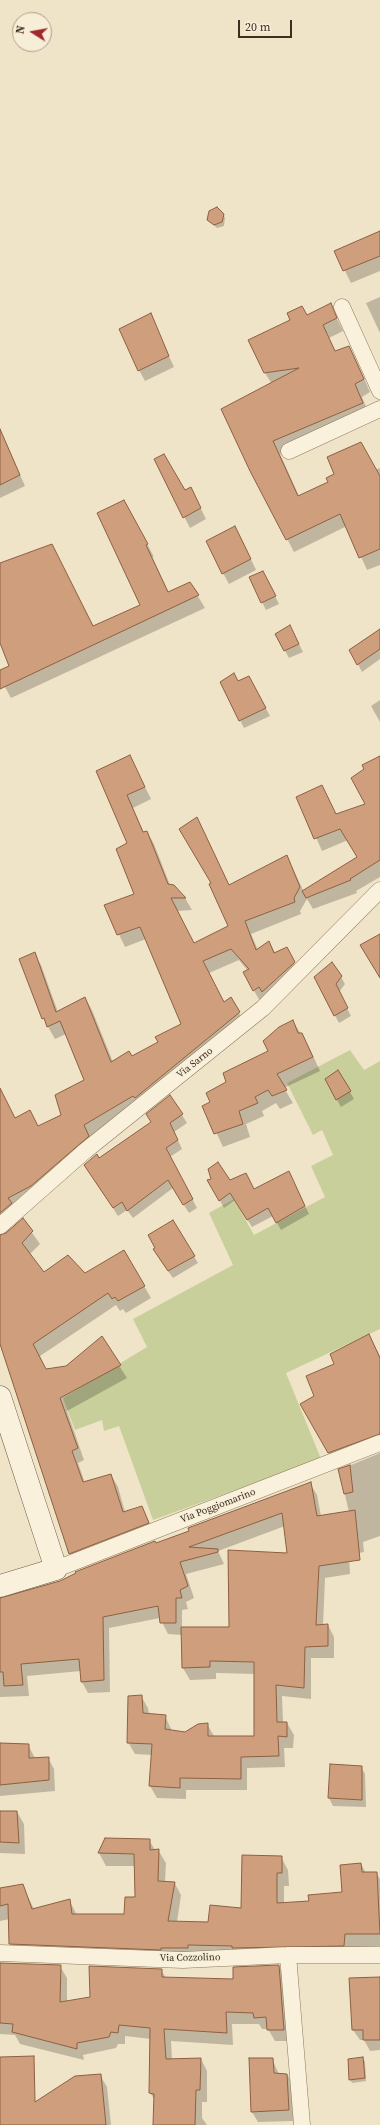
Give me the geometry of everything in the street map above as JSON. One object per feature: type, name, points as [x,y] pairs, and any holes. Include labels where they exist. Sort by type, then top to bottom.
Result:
[{"type":"main road","points":[[0,1396],[56,1569],[0,1586]]},
{"type":"street","points":[[342,307],[380,391]]},
{"type":"street","points":[[289,451],[380,409]]},
{"type":"street","name":"Via Sarno","points":[[0,1226],[85,1151],[263,1008],[380,890]]},
{"type":"street","name":"Via Poggiomarino","points":[[56,1569],[380,1443]]},
{"type":"street","name":"Via Cozzolino","points":[[0,1953],[183,1960],[288,1955],[380,1955]]},
{"type":"street","points":[[288,1955],[302,2125]]},
{"type":"green space","points":[[350,1050],[364,1070],[380,1061],[380,1329],[286,1373],[321,1459],[153,1520],[119,1426],[104,1431],[102,1420],[75,1430],[63,1398],[147,1347],[133,1319],[233,1265],[209,1213],[234,1199],[254,1235],[325,1197],[311,1166],[333,1155],[322,1130],[313,1135],[287,1083]]},
{"type":"building","points":[[217,207],[224,214],[222,222],[214,225],[207,220],[209,211]]},
{"type":"building","points":[[380,231],[380,256],[343,271],[334,251]]},
{"type":"building","points":[[331,303],[337,318],[323,325],[335,351],[349,346],[364,379],[355,384],[363,403],[273,441],[298,496],[328,482],[326,478],[334,474],[327,457],[361,442],[380,476],[380,549],[359,558],[340,514],[286,540],[250,471],[221,409],[299,368],[264,373],[248,340],[290,320],[287,313],[302,306],[307,315]]},
{"type":"building","points":[[151,313],[169,356],[138,371],[119,329]]},
{"type":"building","points":[[0,429],[20,475],[0,485]]},
{"type":"building","points":[[164,454],[185,490],[191,487],[201,508],[183,518],[154,459]]},
{"type":"building","points":[[124,500],[148,544],[146,545],[168,592],[190,582],[199,595],[0,689],[0,670],[9,666],[0,643],[0,563],[52,544],[93,626],[140,605],[97,513]]},
{"type":"building","points":[[235,526],[251,559],[222,574],[206,541]]},
{"type":"building","points":[[263,571],[276,596],[261,603],[249,577]]},
{"type":"building","points":[[290,625],[299,644],[284,651],[275,634]]},
{"type":"building","points":[[380,629],[380,649],[357,665],[349,650]]},
{"type":"building","points":[[234,673],[238,681],[249,676],[266,708],[239,721],[220,682]]},
{"type":"building","points":[[130,755],[145,787],[127,795],[143,832],[147,831],[168,884],[174,885],[186,898],[171,898],[194,943],[228,926],[209,884],[211,883],[179,829],[197,817],[229,885],[287,855],[300,887],[294,898],[295,902],[245,921],[256,950],[269,941],[274,953],[287,947],[295,962],[262,992],[259,987],[253,991],[243,972],[249,969],[231,949],[203,961],[224,1002],[231,997],[240,1012],[135,1098],[133,1096],[84,1125],[89,1136],[31,1186],[8,1198],[12,1203],[0,1213],[0,1088],[15,1118],[30,1110],[38,1126],[61,1115],[55,1095],[84,1080],[60,1021],[47,1027],[44,1018],[42,1019],[19,959],[35,952],[56,1012],[85,997],[111,1062],[129,1051],[132,1056],[158,1042],[155,1037],[181,1024],[140,927],[117,935],[104,905],[134,894],[116,849],[127,843],[96,771]]},
{"type":"building","points":[[380,756],[380,860],[350,879],[351,880],[306,898],[302,891],[357,857],[340,829],[314,839],[296,797],[322,785],[336,814],[365,804],[351,778],[364,769],[362,765]]},
{"type":"building","points":[[380,934],[380,978],[360,945]]},
{"type":"building","points":[[332,962],[342,976],[336,984],[348,1008],[334,1016],[314,977]]},
{"type":"building","points":[[293,1020],[298,1033],[302,1033],[313,1057],[277,1074],[287,1090],[272,1096],[268,1090],[255,1097],[258,1103],[239,1111],[243,1124],[214,1134],[202,1106],[210,1102],[206,1093],[226,1082],[223,1073],[268,1051],[263,1041],[279,1027]]},
{"type":"building","points":[[338,1070],[351,1091],[336,1100],[325,1079]]},
{"type":"building","points":[[170,1095],[183,1114],[170,1123],[178,1140],[166,1148],[193,1199],[183,1205],[168,1180],[127,1211],[122,1202],[113,1208],[84,1165],[97,1154],[99,1158],[151,1122],[146,1114]]},
{"type":"building","points":[[218,1162],[230,1180],[246,1173],[254,1189],[289,1171],[305,1206],[276,1223],[268,1208],[247,1220],[230,1193],[219,1201],[207,1180],[211,1179],[208,1169]]},
{"type":"building","points":[[23,1218],[33,1231],[22,1243],[44,1272],[68,1255],[85,1273],[124,1250],[145,1286],[118,1301],[115,1297],[112,1299],[108,1293],[33,1344],[46,1369],[66,1366],[102,1336],[121,1365],[60,1398],[78,1448],[72,1451],[83,1482],[111,1474],[123,1512],[142,1506],[149,1523],[69,1554],[0,1344],[0,1235],[6,1233]]},
{"type":"building","points":[[173,1220],[195,1256],[168,1271],[153,1249],[155,1248],[148,1235]]},
{"type":"building","points":[[369,1334],[380,1358],[380,1434],[328,1453],[300,1404],[314,1396],[306,1376],[334,1364],[330,1354]]},
{"type":"building","points":[[350,1465],[353,1492],[344,1494],[338,1469]]},
{"type":"building","points":[[311,1482],[317,1516],[355,1510],[360,1560],[319,1566],[316,1625],[328,1624],[328,1646],[305,1647],[304,1688],[276,1685],[277,1722],[287,1722],[287,1737],[278,1736],[279,1756],[241,1757],[241,1779],[180,1778],[180,1788],[149,1786],[152,1744],[127,1743],[128,1696],[142,1695],[143,1713],[166,1715],[165,1729],[185,1732],[198,1724],[208,1723],[208,1736],[254,1736],[254,1662],[210,1661],[210,1667],[182,1668],[181,1627],[229,1627],[228,1550],[287,1553],[282,1513],[189,1547],[218,1549],[218,1552],[180,1562],[188,1586],[180,1590],[182,1598],[176,1598],[176,1623],[160,1623],[158,1606],[103,1617],[104,1680],[81,1682],[79,1659],[21,1664],[23,1685],[4,1686],[3,1672],[0,1672],[0,1598],[60,1581],[76,1573],[75,1572],[155,1541],[156,1543],[189,1531],[188,1528]]},
{"type":"building","points":[[0,1743],[29,1744],[29,1758],[49,1757],[49,1780],[0,1785]]},
{"type":"building","points":[[330,1764],[362,1766],[362,1800],[328,1798]]},
{"type":"building","points":[[0,1811],[17,1811],[19,1843],[0,1842]]},
{"type":"building","points":[[105,1838],[150,1839],[150,1850],[159,1849],[158,1881],[175,1882],[168,1921],[208,1922],[210,1905],[241,1908],[242,1855],[282,1856],[282,1873],[277,1873],[277,1903],[309,1901],[308,1895],[342,1892],[340,1865],[361,1863],[362,1872],[377,1872],[380,1934],[345,1934],[344,1946],[232,1948],[232,1946],[188,1945],[188,1948],[161,1948],[161,1950],[9,1944],[8,1904],[0,1906],[0,1888],[23,1884],[32,1909],[70,1899],[72,1914],[124,1914],[125,1897],[135,1897],[134,1854],[98,1853]]},
{"type":"building","points":[[0,1963],[61,1965],[60,2002],[90,1997],[89,1966],[162,1969],[162,1977],[233,1979],[233,1967],[279,1965],[284,2030],[267,2030],[266,2017],[254,2018],[253,2013],[226,2012],[227,2033],[164,2029],[166,2059],[201,2058],[200,2090],[196,2090],[195,2125],[153,2125],[154,2094],[149,2093],[150,2028],[119,2025],[118,2033],[111,2032],[109,2037],[77,2043],[77,2049],[12,2032],[13,2024],[0,2023]]},
{"type":"building","points":[[380,1977],[380,2040],[363,2040],[363,2030],[352,2030],[349,1978]]},
{"type":"building","points":[[34,2056],[35,2102],[75,2076],[101,2074],[106,2125],[0,2125],[0,2057]]},
{"type":"building","points":[[363,2057],[365,2078],[349,2080],[348,2059]]},
{"type":"building","points":[[249,2058],[273,2058],[274,2073],[287,2074],[289,2110],[251,2112]]}]
